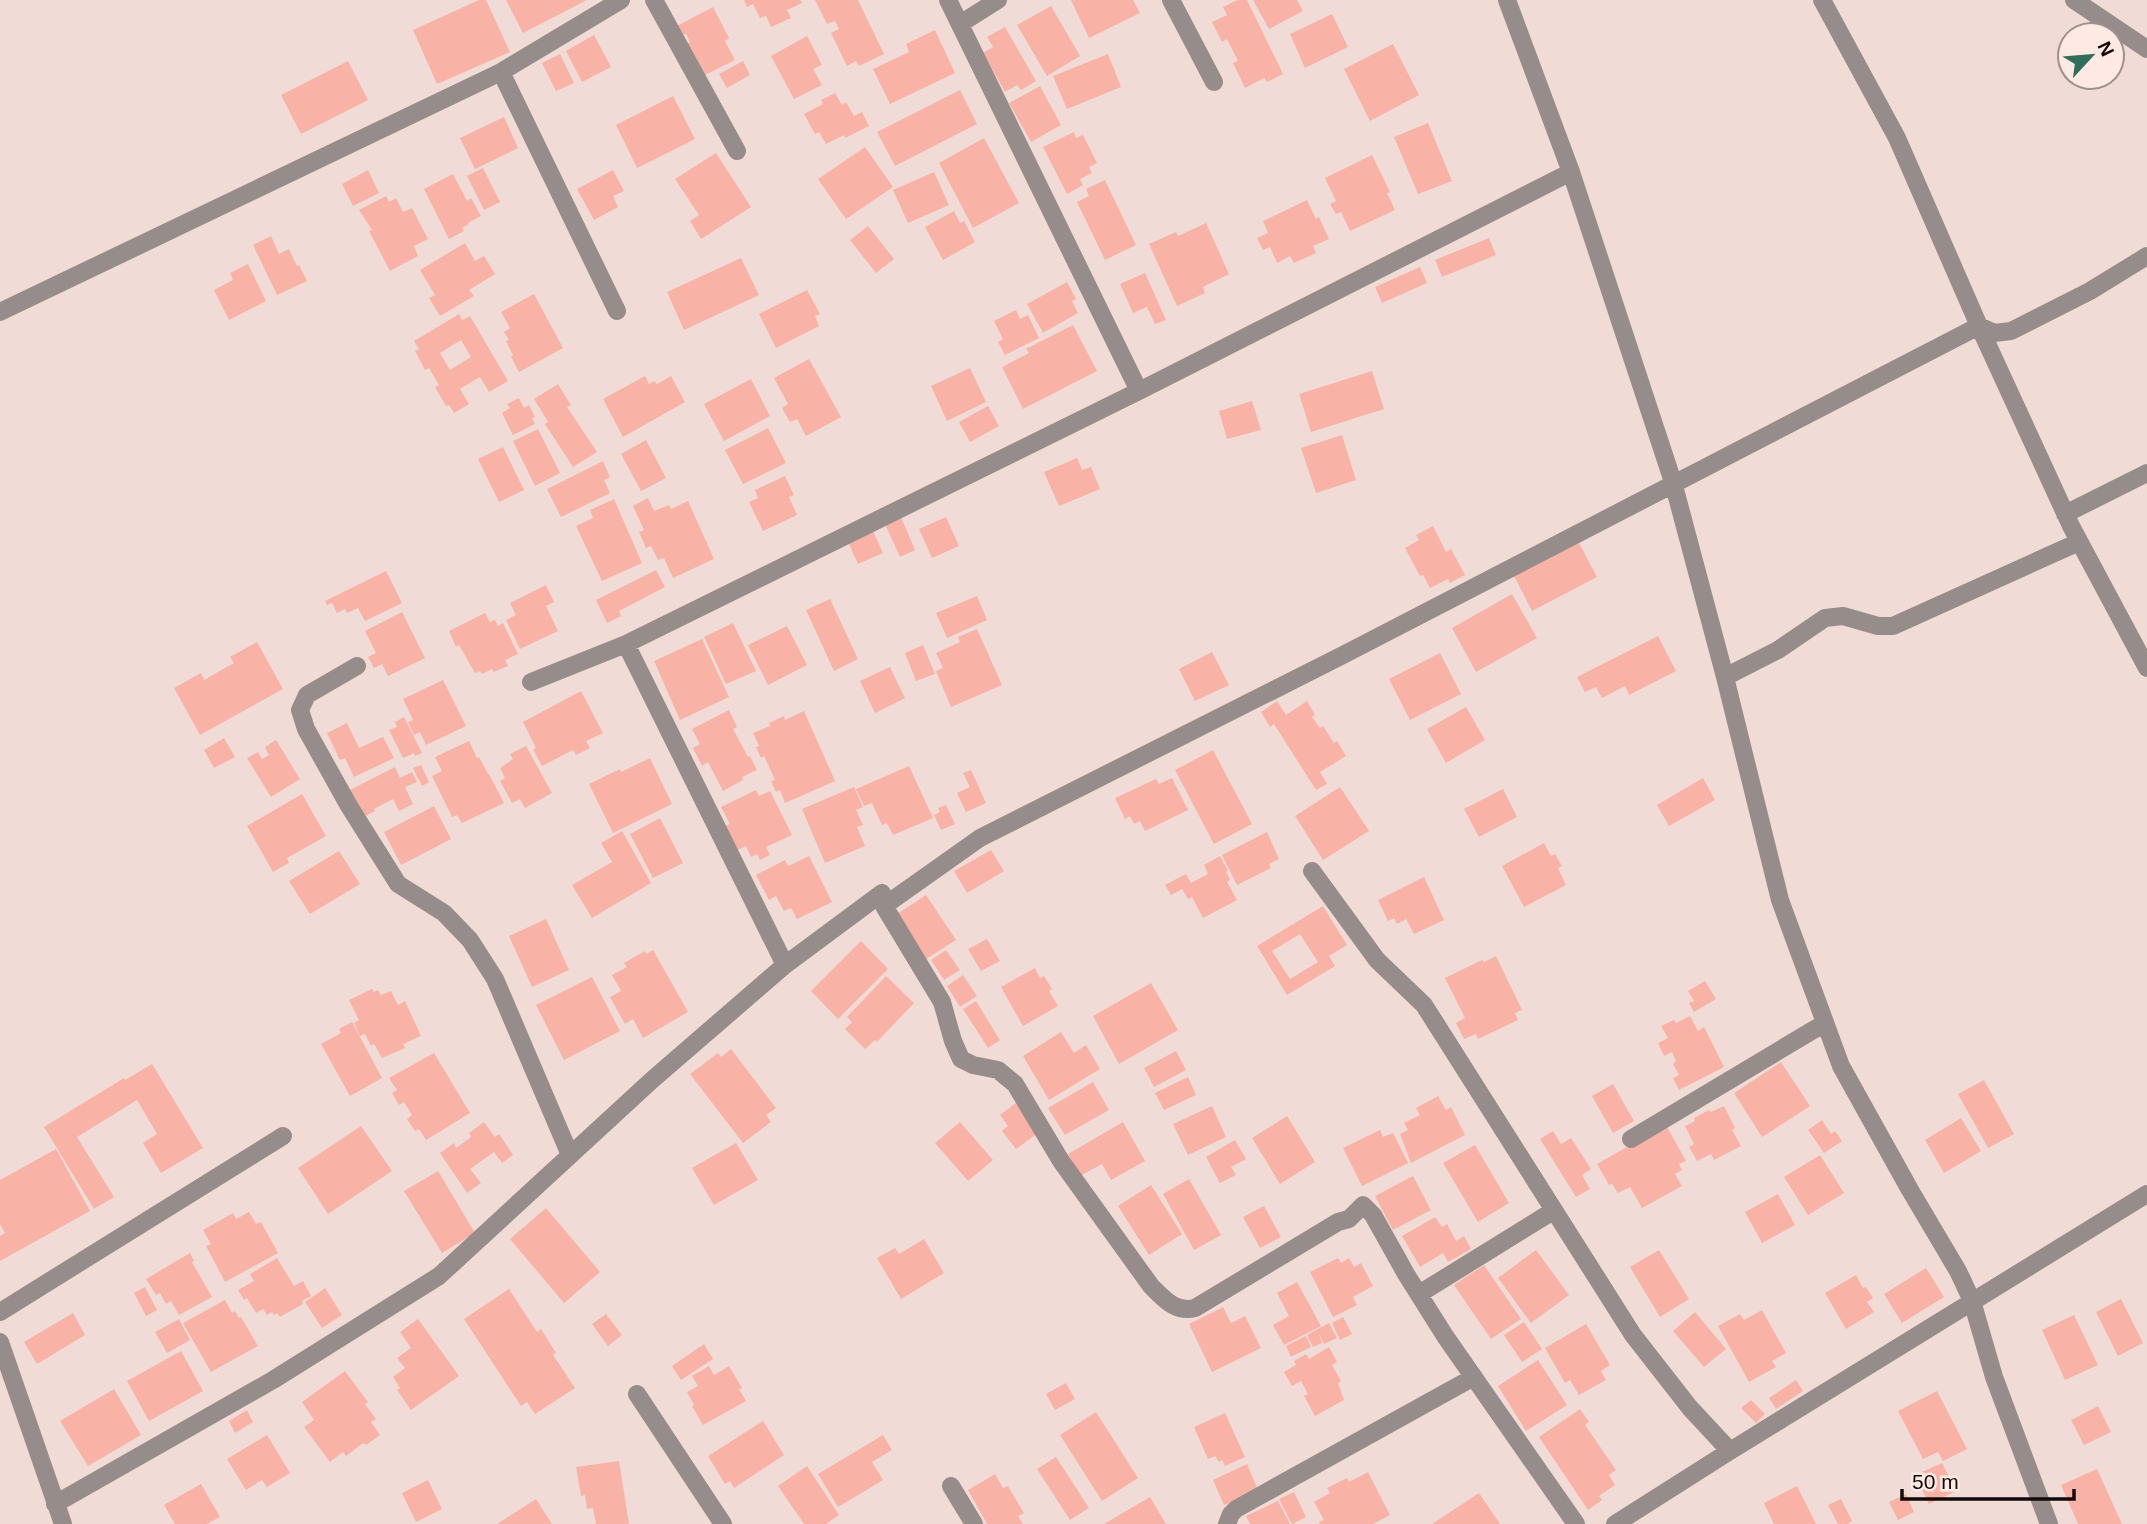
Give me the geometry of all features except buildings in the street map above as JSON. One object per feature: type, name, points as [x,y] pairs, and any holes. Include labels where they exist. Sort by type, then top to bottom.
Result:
[{"type":"street","points":[[0,312],[501,72],[621,0]]},
{"type":"street","points":[[654,0],[737,151]]},
{"type":"street","points":[[948,0],[1139,391]]},
{"type":"street","points":[[960,24],[998,0]]},
{"type":"street","points":[[1171,0],[1214,82]]},
{"type":"street","points":[[1507,0],[1571,172],[1673,482],[1780,900],[1841,1066],[1958,1271],[1972,1301],[1994,1377],[2049,1524]]},
{"type":"street","points":[[1822,0],[1897,138],[2065,514],[2147,668]]},
{"type":"street","points":[[2074,0],[2147,50]]},
{"type":"street","points":[[501,72],[617,311]]},
{"type":"street","points":[[531,682],[626,644],[1139,391],[1571,172]]},
{"type":"street","points":[[1979,326],[1993,333],[2011,331],[2090,291],[2147,256]]},
{"type":"street","points":[[884,906],[980,838],[1343,655],[1979,326]]},
{"type":"street","points":[[2065,514],[2147,473]]},
{"type":"street","points":[[1725,677],[1778,650],[1825,618],[1843,616],[1878,626],[1892,626],[2079,542]]},
{"type":"street","points":[[626,644],[785,965]]},
{"type":"street","points":[[357,666],[307,695],[300,710],[306,729],[349,806],[398,884],[444,913],[470,940],[495,979],[570,1155]]},
{"type":"street","points":[[1312,871],[1377,960],[1424,1005],[1633,1335],[1690,1408],[1730,1451]]},
{"type":"street","points":[[55,1504],[273,1380],[439,1276],[652,1080],[785,965],[882,893],[884,906],[942,1002],[961,1059],[998,1070],[1015,1084],[1061,1161],[1151,1286],[1166,1301],[1186,1311],[1195,1308],[1338,1222],[1349,1219],[1363,1205],[1373,1215],[1419,1294],[1474,1377],[1576,1524]]},
{"type":"street","points":[[1631,1139],[1825,1023]]},
{"type":"street","points":[[0,1312],[284,1136]]},
{"type":"street","points":[[1615,1524],[2147,1194]]},
{"type":"street","points":[[1419,1294],[1553,1211]]},
{"type":"street","points":[[0,1342],[63,1524]]},
{"type":"street","points":[[1227,1524],[1236,1509],[1474,1377]]},
{"type":"street","points":[[637,1394],[723,1524]]},
{"type":"street","points":[[951,1486],[974,1524]]}]
